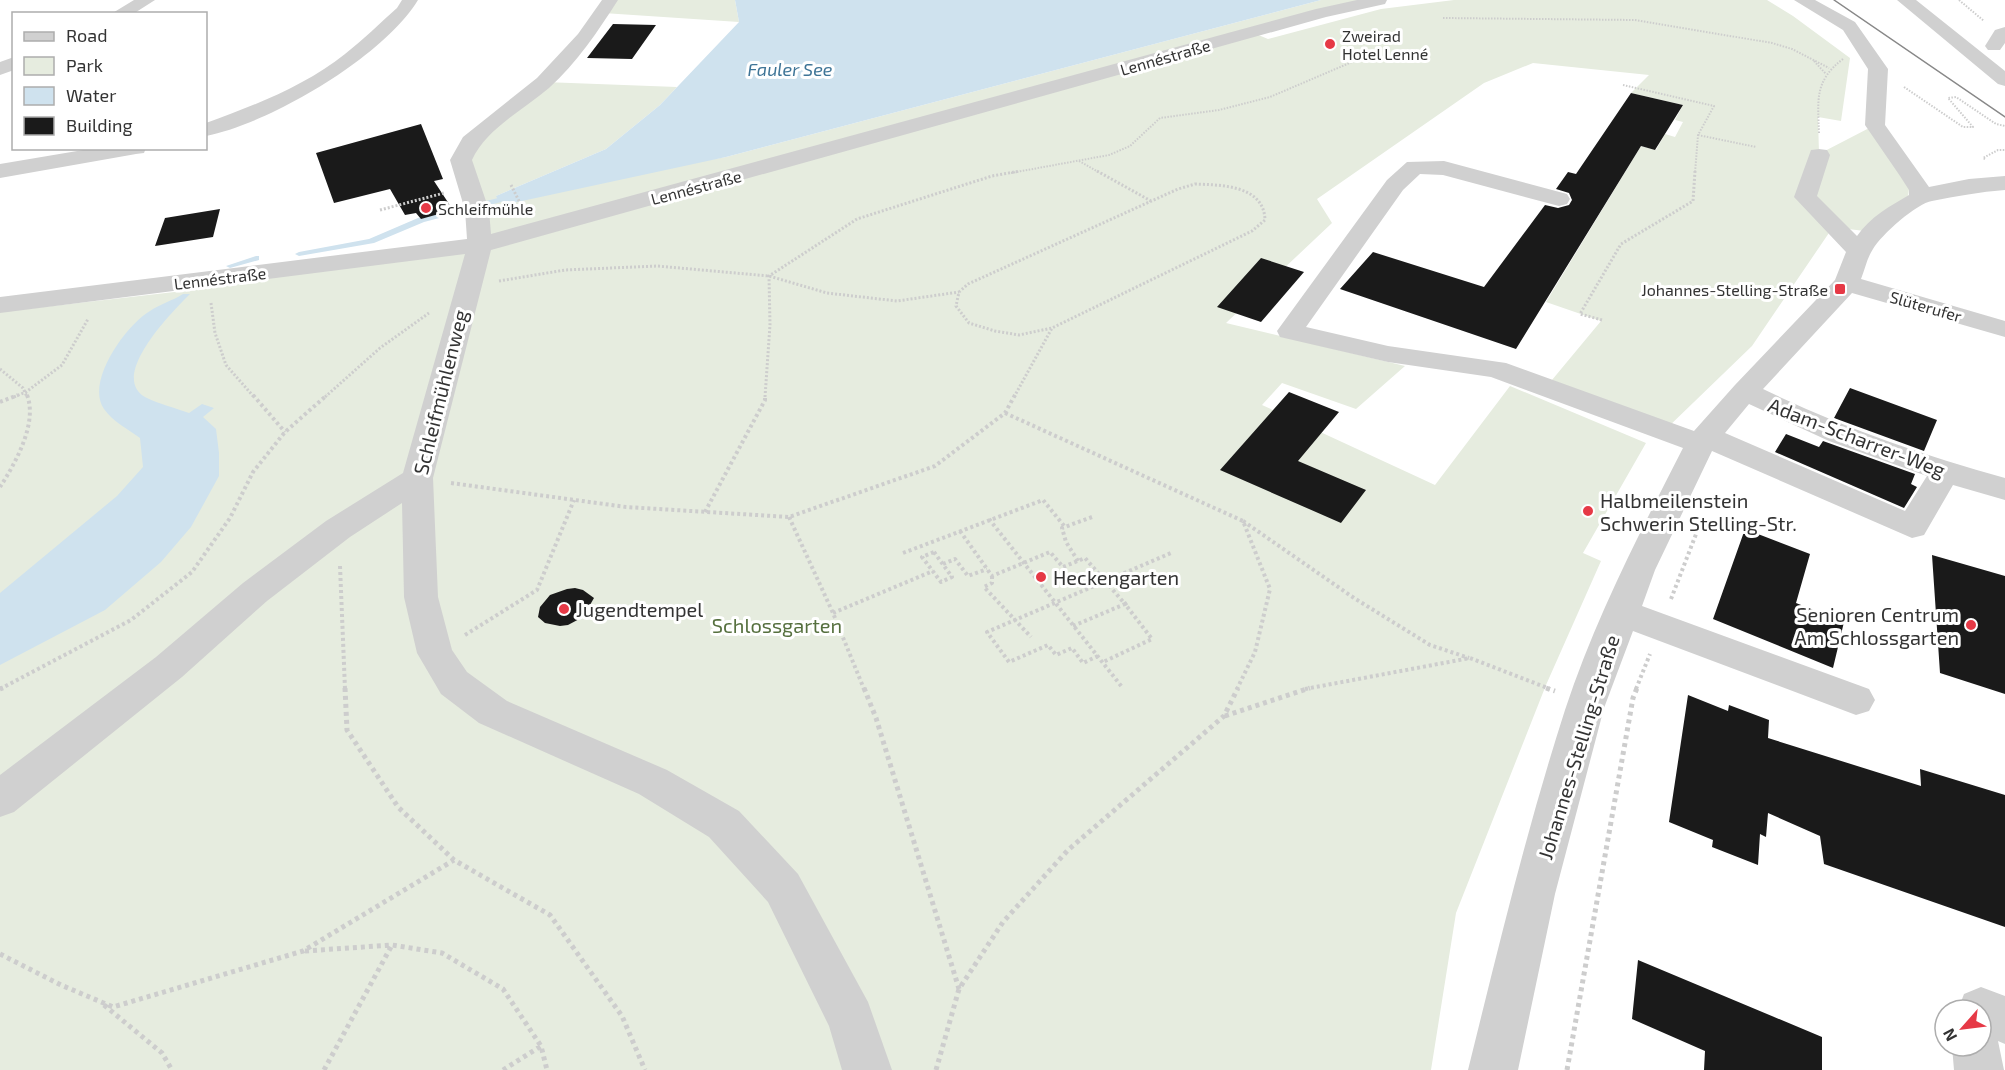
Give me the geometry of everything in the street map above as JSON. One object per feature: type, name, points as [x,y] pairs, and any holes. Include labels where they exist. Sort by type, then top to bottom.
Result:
[{"type":"street","points":[[123,12],[147,0]]},
{"type":"street","points":[[207,130],[258,111],[309,85],[351,59],[403,12],[410,0]]},
{"type":"street","name":"Schleifmühlenweg","points":[[610,0],[585,38],[544,82],[470,141],[461,160],[477,210],[480,245],[467,286],[417,478],[421,597],[435,653],[454,683],[493,712],[653,782],[724,824],[783,888],[851,1019],[867,1070]]},
{"type":"street","name":"Lennéstraße","points":[[0,304],[297,257],[480,245],[1322,13],[1379,0]]},
{"type":"street","points":[[1802,0],[1849,26],[1878,69],[1875,125],[1911,175],[1920,193],[1936,194],[1962,188],[2005,183]]},
{"type":"street","points":[[1905,0],[2005,80]]},
{"type":"street","points":[[0,171],[124,150]]},
{"type":"street","points":[[1819,154],[1805,197],[1853,267]]},
{"type":"street","points":[[1559,199],[1444,168],[1415,167],[1395,185],[1290,331],[1388,354],[1496,369],[1704,440],[1912,527],[1944,472]]},
{"type":"street","name":"Johannes-Stelling-Straße","points":[[1492,1070],[1533,894],[1586,708],[1638,570],[1704,440],[1853,267],[1872,232],[1892,215],[1920,198],[1920,193]]},
{"type":"street","name":"Slüterufer","points":[[1853,267],[2005,329]]},
{"type":"street","name":"Adam-Scharrer-Weg","points":[[1745,391],[1851,439],[1944,472],[2005,489]]},
{"type":"street","points":[[0,799],[169,667],[255,592],[338,529],[417,478]]},
{"type":"street","points":[[1621,612],[1856,699]]},
{"type":"path","points":[[1959,0],[1998,41]]},
{"type":"path","points":[[1443,18],[1635,20],[1772,43],[1792,49],[1829,68],[1818,88],[1819,154]]},
{"type":"path","points":[[769,276],[857,219],[992,176],[1109,155],[1130,146],[1160,118],[1219,110],[1270,97],[1387,47]]},
{"type":"path","points":[[1811,58],[1826,74]]},
{"type":"path","points":[[1878,69],[1963,127],[1973,127],[1948,98],[1956,97],[2005,127]]},
{"type":"path","points":[[1602,320],[1580,314],[1622,244],[1693,201],[1698,135],[1714,106],[1623,85]]},
{"type":"path","points":[[1698,135],[1756,147]]},
{"type":"path","points":[[1983,158],[1998,150],[2005,150]]},
{"type":"path","points":[[1078,160],[1151,201]]},
{"type":"path","points":[[0,688],[131,620],[192,572],[230,518],[253,472],[285,432],[380,348],[467,286],[565,270],[657,266],[769,276],[828,293],[897,301],[958,292],[968,284],[1151,201],[1196,184],[1227,186],[1249,194],[1263,206],[1265,220],[1252,231],[1052,328],[1019,335],[969,323],[956,306],[958,292]]},
{"type":"path","points":[[511,185],[519,203]]},
{"type":"path","points":[[380,210],[468,187]]},
{"type":"path","points":[[705,512],[765,400],[770,324],[769,276]]},
{"type":"path","points":[[211,298],[215,333],[226,365],[285,432]]},
{"type":"path","points":[[0,402],[26,392],[62,365],[93,312]]},
{"type":"path","points":[[417,478],[574,500],[789,517],[934,465],[1005,413],[1052,328]]},
{"type":"path","points":[[0,369],[26,392],[32,412],[11,473],[0,487]]},
{"type":"path","points":[[1005,413],[1243,521],[1354,598],[1430,645],[1546,685],[1586,708]]},
{"type":"path","points":[[435,653],[537,590],[574,500]]},
{"type":"path","points":[[903,553],[1043,500],[1065,526]]},
{"type":"path","name":"Johannes-Stelling-Straße","points":[[1567,1070],[1633,698],[1705,510]]},
{"type":"path","points":[[789,517],[833,613],[876,718],[959,989]]},
{"type":"path","points":[[1078,561],[1066,542],[1062,528],[1092,517]]},
{"type":"path","points":[[989,519],[1122,687]]},
{"type":"path","points":[[1224,716],[1254,652],[1270,589],[1243,521]]},
{"type":"path","points":[[338,529],[347,730],[398,807],[454,860],[550,915],[622,1016],[645,1070]]},
{"type":"path","points":[[960,531],[992,576],[992,583],[984,587],[999,606],[1017,619],[1031,637]]},
{"type":"path","points":[[934,552],[952,577],[941,582],[933,572],[922,557],[934,552]]},
{"type":"path","points":[[992,576],[1050,552],[1063,567],[1085,558],[1127,603],[1152,639],[1103,662]]},
{"type":"path","points":[[1098,656],[1083,663],[1072,648],[1056,655],[1048,645],[1009,662],[986,636],[987,632],[1172,553]]},
{"type":"path","points":[[943,564],[955,559],[968,576],[987,569]]},
{"type":"path","points":[[833,613],[933,572]]},
{"type":"path","points":[[1073,626],[1127,603]]},
{"type":"path","points":[[936,1070],[959,989],[1004,922],[1068,850],[1224,716],[1312,687],[1470,658]]},
{"type":"path","points":[[303,951],[454,860]]},
{"type":"path","points":[[324,1070],[392,945]]},
{"type":"path","points":[[0,954],[61,985],[113,1007],[303,951],[392,945],[442,953],[503,988],[541,1046],[547,1070]]},
{"type":"path","points":[[101,1003],[162,1053],[172,1070]]},
{"type":"path","points":[[502,1070],[541,1046]]},
{"type":"green space","points":[[610,0],[735,0],[739,22],[603,13]]},
{"type":"green space","name":"Schlossgarten","points":[[1321,0],[1379,0],[1256,34],[1268,39],[1381,9],[1454,0],[1767,0],[1850,58],[1841,121],[1818,117],[1819,154],[1875,125],[1911,175],[1907,204],[1872,232],[1833,227],[1752,346],[1665,430],[1547,386],[1601,321],[1546,302],[1641,146],[1656,150],[1665,134],[1675,137],[1683,122],[1675,120],[1683,105],[1631,93],[1649,75],[1533,63],[1484,83],[1317,199],[1332,223],[1226,323],[1405,366],[1356,409],[1282,383],[1262,405],[1435,485],[1510,386],[1646,443],[1583,553],[1601,561],[1546,685],[1456,913],[1431,1070],[0,1070],[0,312],[183,291],[282,270],[478,245],[470,141],[544,82],[677,87],[660,105],[606,149],[496,196],[726,157]]},
{"type":"water","name":"Fauler See","points":[[735,0],[1321,0],[726,157],[508,204],[498,200],[496,196],[606,149],[660,105],[739,22]]},
{"type":"water","points":[[183,294],[190,294],[159,328],[139,359],[134,374],[136,387],[145,397],[189,413],[202,404],[214,408],[203,417],[216,429],[219,476],[191,527],[161,562],[105,610],[0,665],[0,593],[117,496],[143,467],[140,438],[116,422],[104,409],[100,398],[100,384],[111,355],[130,328],[150,311]]},
{"type":"building","points":[[613,24],[656,25],[632,59],[587,58]]},
{"type":"building","points":[[1631,93],[1683,105],[1655,150],[1641,146],[1516,349],[1340,289],[1373,252],[1484,287],[1545,205],[1558,208],[1569,205],[1572,200],[1569,193],[1556,189],[1568,172],[1576,174]]},
{"type":"building","points":[[421,124],[443,179],[434,181],[453,210],[421,219],[416,213],[405,215],[390,189],[334,203],[316,153]]},
{"type":"building","points":[[220,209],[213,237],[155,246],[165,218]]},
{"type":"building","points":[[1261,258],[1304,272],[1261,322],[1217,307]]},
{"type":"building","points":[[1850,388],[1937,420],[1924,451],[1834,418]]},
{"type":"building","points":[[1289,392],[1339,412],[1298,461],[1366,490],[1341,523],[1220,470]]},
{"type":"building","points":[[1786,434],[1819,447],[1823,441],[1915,474],[1911,484],[1917,487],[1904,508],[1775,452]]},
{"type":"building","points":[[1745,529],[1810,554],[1796,603],[1844,622],[1833,668],[1713,619]]},
{"type":"building","name":"Senioren Centrum Am Schlossgarten","points":[[1932,555],[2005,576],[2005,694],[1940,673]]},
{"type":"building","name":"Jugendtempel","points":[[575,588],[583,590],[594,598],[583,617],[568,625],[560,626],[545,623],[538,617],[540,607],[550,595]]},
{"type":"building","points":[[1688,695],[1728,711],[1729,705],[1769,720],[1768,738],[1921,786],[1920,769],[2005,795],[2005,927],[1824,864],[1820,836],[1768,813],[1766,837],[1760,834],[1758,865],[1712,847],[1713,840],[1669,822]]},
{"type":"building","points":[[1638,960],[1822,1037],[1822,1070],[1704,1070],[1705,1051],[1632,1019]]},
{"type":"waterway","points":[[299,254],[371,241],[421,220],[498,200]]},
{"type":"waterway","points":[[230,266],[256,258]]},
{"type":"tram line","points":[[1834,0],[2005,117]]},
{"type":"place","name":"Zweirad Hotel Lenné","points":[[1330,44]]},
{"type":"place","name":"Schleifmühle","points":[[426,208]]},
{"type":"place","name":"Johannes-Stelling-Straße","points":[[1840,289]]},
{"type":"place","name":"Halbmeilenstein Schwerin Stelling-Str.","points":[[1588,511]]},
{"type":"place","name":"Heckengarten","points":[[1041,577]]},
{"type":"place","name":"Jugendtempel","points":[[564,609]]},
{"type":"place","name":"Senioren Centrum Am Schlossgarten","points":[[1971,625]]}]
